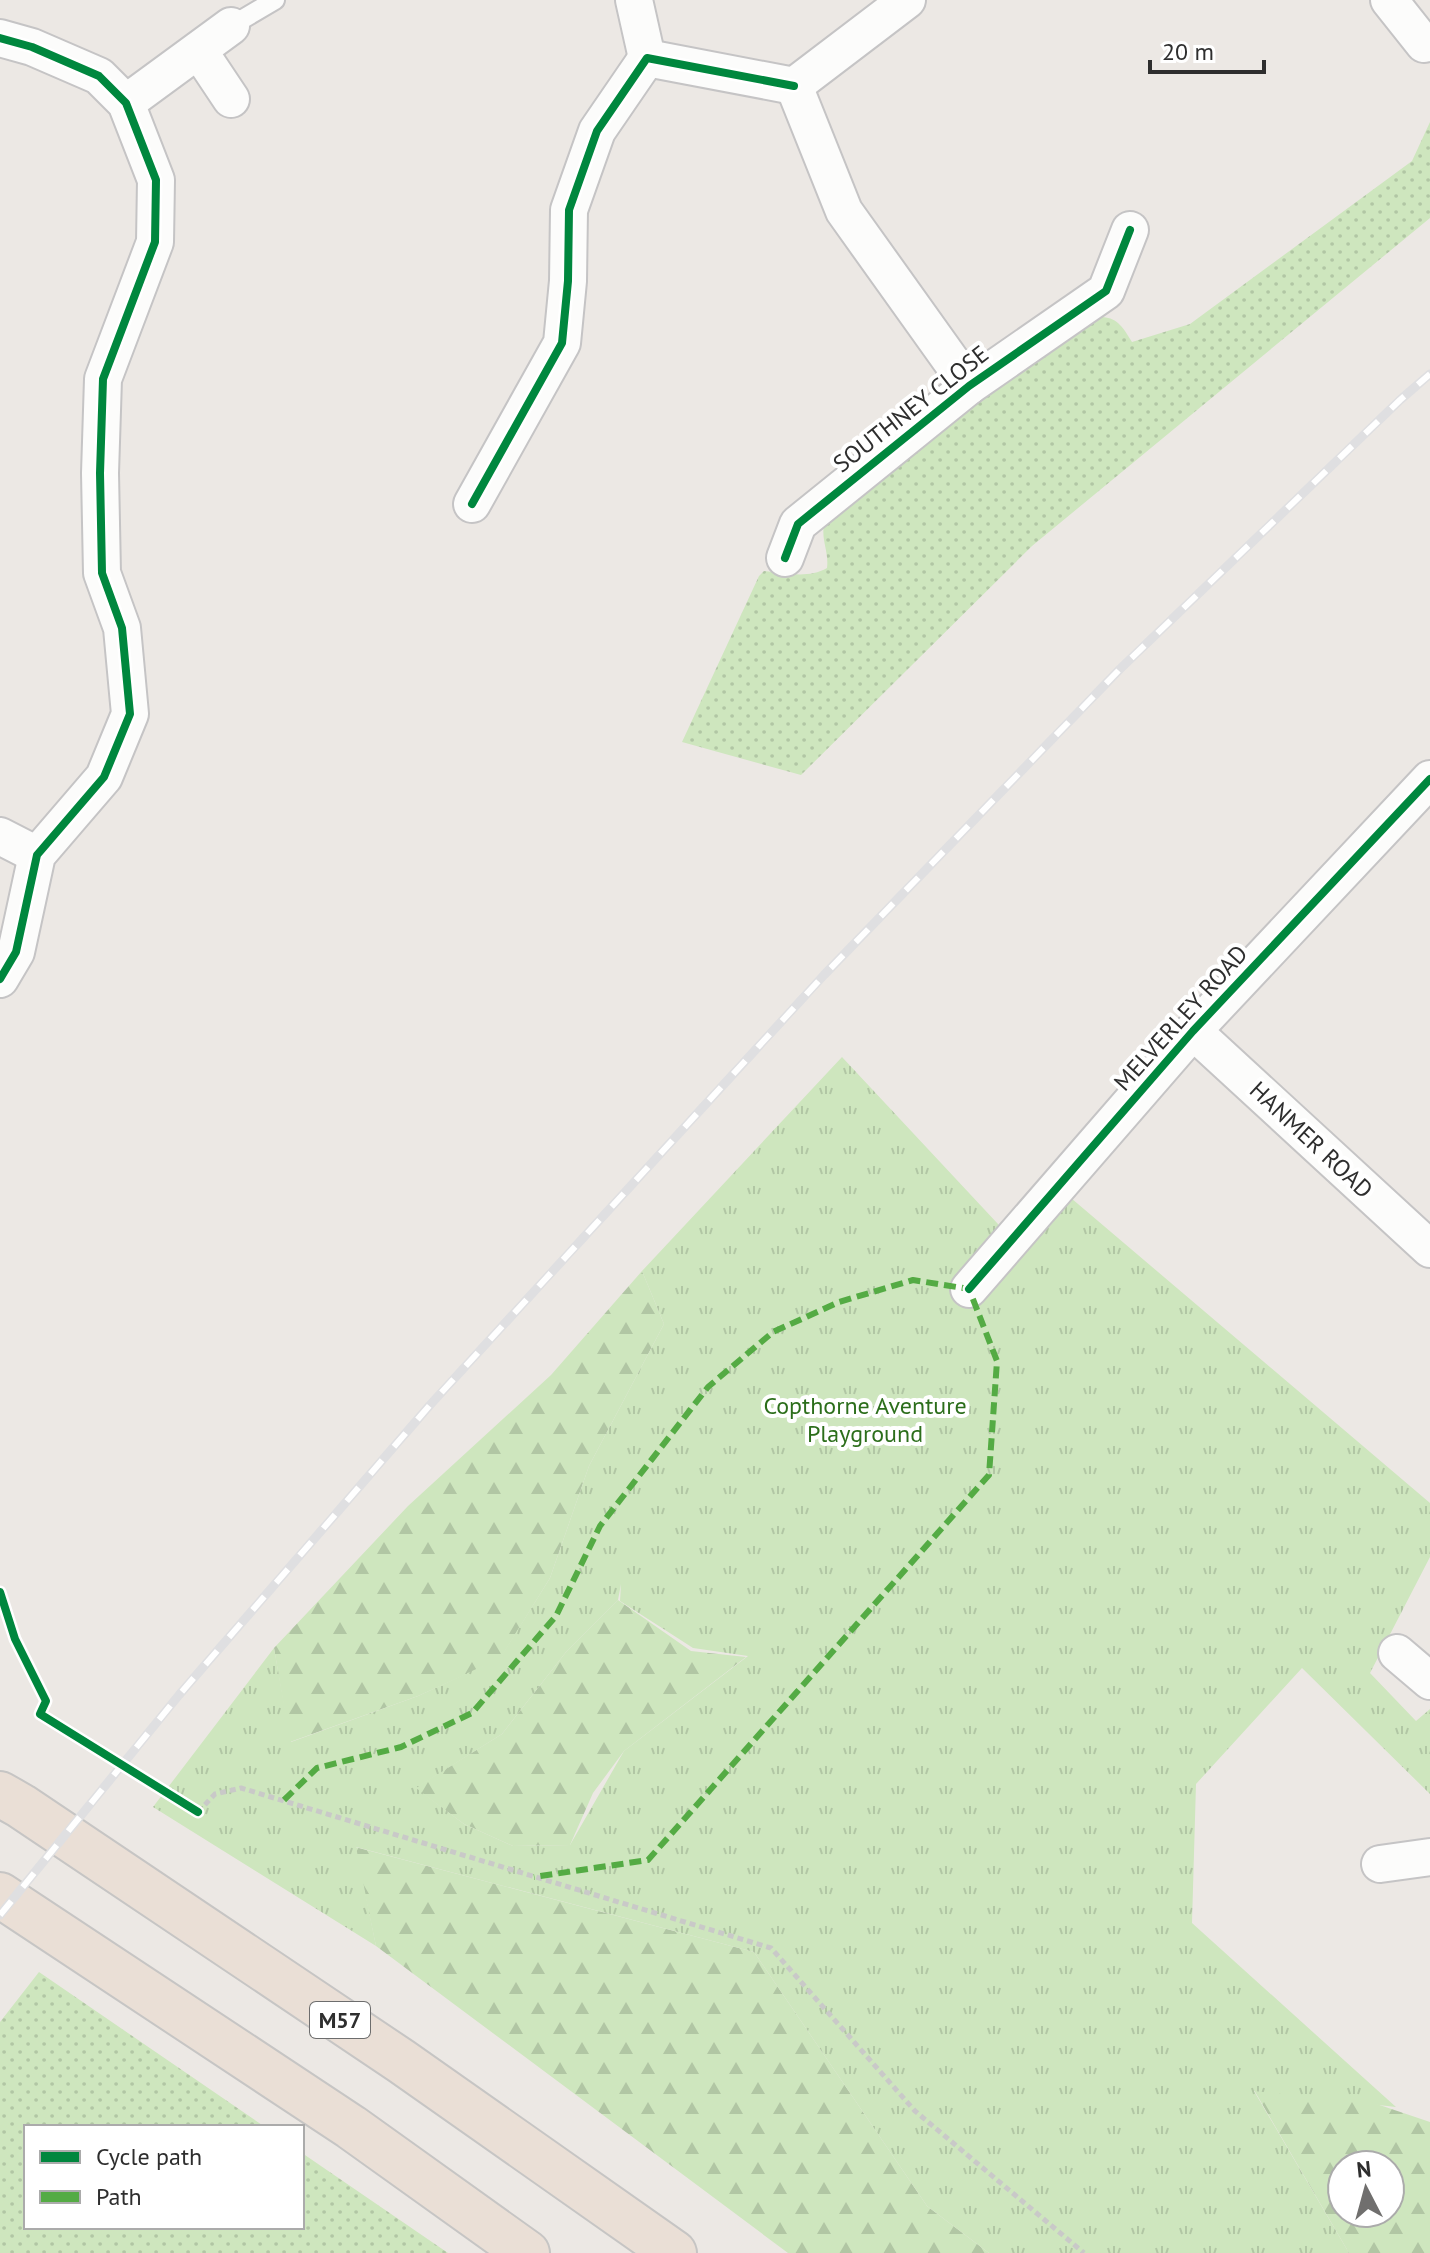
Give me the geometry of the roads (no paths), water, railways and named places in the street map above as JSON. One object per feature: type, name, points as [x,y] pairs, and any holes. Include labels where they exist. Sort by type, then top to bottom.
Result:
[{"type":"highway","name":"M57","points":[[0,1794],[401,2061],[674,2253]]},
{"type":"highway","points":[[0,1895],[351,2127],[527,2253]]},
{"type":"street","points":[[472,504],[562,343],[568,281],[569,210],[597,131],[647,58],[634,0]]},
{"type":"street","points":[[647,58],[794,86],[907,0]]},
{"type":"street","points":[[1389,0],[1424,44]]},
{"type":"street","points":[[126,103],[231,26]]},
{"type":"street","points":[[0,38],[32,47],[99,76],[126,103],[156,180],[155,242],[103,379],[100,473],[102,573],[122,628],[130,714],[104,777],[37,855],[16,952],[0,979]]},
{"type":"street","points":[[199,51],[231,99]]},
{"type":"street","name":"SOUTHNEY CLOSE","points":[[794,86],[844,211],[969,386]]},
{"type":"street","name":"SOUTHNEY CLOSE","points":[[785,558],[798,524],[969,386],[1106,291],[1130,230]]},
{"type":"street","name":"MELVERLEY ROAD","points":[[969,1289],[1193,1031],[1430,779]]},
{"type":"street","points":[[0,836],[37,855]]},
{"type":"street","name":"HANMER ROAD","points":[[1193,1031],[1430,1249]]},
{"type":"street","points":[[1397,1653],[1430,1681]]},
{"type":"street","points":[[1380,1864],[1430,1857]]},
{"type":"lane","points":[[231,26],[275,0]]},
{"type":"railway","points":[[0,1915],[179,1695],[430,1405],[824,975],[1120,669],[1430,374]]},
{"type":"park label","name":"Copthorne Aventure Playground","points":[[865,1420]]}]
